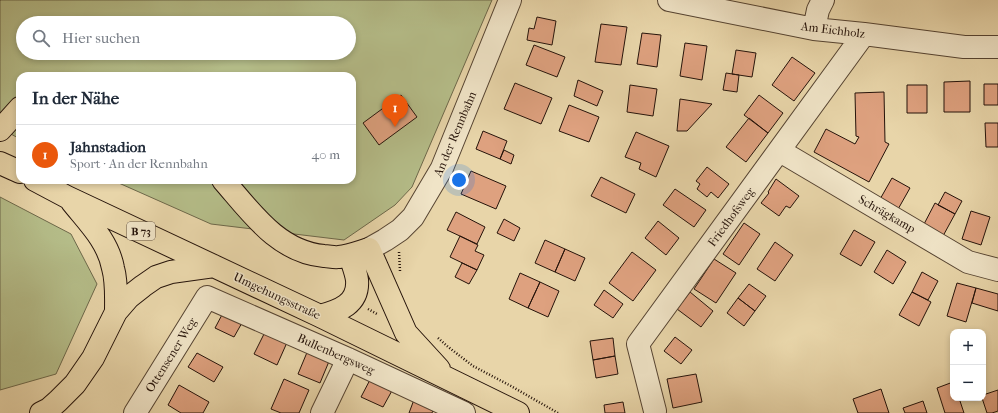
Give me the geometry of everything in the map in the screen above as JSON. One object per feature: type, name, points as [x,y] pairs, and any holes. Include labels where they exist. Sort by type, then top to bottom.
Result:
[{"type":"main road","points":[[0,163],[16,170]]},
{"type":"main road","name":"Umgehungsstraße","points":[[43,184],[320,316],[518,413]]},
{"type":"main road","points":[[226,184],[265,228],[289,246],[305,253],[319,256],[337,257],[360,252]]},
{"type":"main road","points":[[67,196],[97,232],[106,248],[114,267],[116,312]]},
{"type":"main road","points":[[320,316],[343,308],[356,294],[360,252]]},
{"type":"main road","points":[[360,252],[398,316],[406,333],[448,378]]},
{"type":"main road","points":[[41,413],[49,409],[75,384],[93,358],[116,312],[129,297],[156,277],[171,272],[214,266]]},
{"type":"street","name":"An der Rennbahn","points":[[360,252],[386,240],[400,230],[413,217],[442,168],[510,0]]},
{"type":"street","name":"Am Eichholz","points":[[669,0],[814,29],[964,47],[998,47]]},
{"type":"street","points":[[814,29],[818,10],[823,0]]},
{"type":"street","name":"Friedhofsweg","points":[[655,411],[638,344],[864,34]]},
{"type":"street","name":"Schrägkamp","points":[[780,151],[968,262],[998,270]]},
{"type":"street","name":"Bullenbergsweg","points":[[207,297],[348,359],[464,413]]},
{"type":"street","name":"Ottensener Weg","points":[[138,412],[207,297]]},
{"type":"street","points":[[322,413],[348,359]]},
{"type":"path","points":[[351,301],[388,320],[398,316]]},
{"type":"path","points":[[437,337],[473,366],[558,413]]},
{"type":"green space","points":[[1,0],[492,0],[412,187],[395,205],[344,240],[211,224],[121,184],[356,184],[356,72],[16,72],[16,137],[0,128]]},
{"type":"green space","points":[[0,197],[71,234],[97,284],[56,374],[0,390]]},
{"type":"building","points":[[537,17],[556,21],[552,45],[527,40],[529,28],[534,29]]},
{"type":"building","points":[[601,24],[627,27],[621,65],[595,62]]},
{"type":"building","points":[[642,33],[661,35],[657,67],[637,64]]},
{"type":"building","points":[[685,43],[707,46],[702,80],[680,76]]},
{"type":"building","points":[[534,45],[565,57],[557,77],[526,65]]},
{"type":"building","points":[[736,50],[756,53],[752,77],[732,74]]},
{"type":"building","points":[[792,57],[815,73],[794,101],[772,85]]},
{"type":"building","points":[[726,73],[739,75],[737,92],[723,90]]},
{"type":"building","points":[[578,80],[603,91],[597,106],[574,96]]},
{"type":"building","points":[[970,81],[970,112],[944,112],[944,82]]},
{"type":"building","points":[[515,83],[552,98],[541,124],[504,109]]},
{"type":"building","points":[[984,84],[998,84],[998,105],[984,105]]},
{"type":"building","points":[[630,85],[657,89],[653,116],[627,112]]},
{"type":"building","points":[[907,85],[927,85],[927,113],[907,113]]},
{"type":"building","points":[[884,92],[885,142],[889,144],[869,182],[814,152],[826,129],[855,144],[859,137],[856,136],[855,93]]},
{"type":"building","points":[[401,95],[417,117],[379,145],[363,123]]},
{"type":"building","points":[[759,95],[783,113],[768,133],[744,115]]},
{"type":"building","points":[[680,99],[712,104],[687,131],[677,131]]},
{"type":"building","points":[[569,105],[599,117],[589,142],[559,131]]},
{"type":"building","points":[[749,118],[768,133],[746,162],[726,147]]},
{"type":"building","points":[[985,123],[998,123],[998,147],[986,147]]},
{"type":"building","points":[[483,131],[507,141],[500,159],[476,149]]},
{"type":"building","points":[[636,132],[669,146],[656,177],[639,169],[641,163],[625,157]]},
{"type":"building","points":[[504,150],[514,155],[511,164],[500,159]]},
{"type":"building","points":[[707,167],[729,184],[718,198],[711,192],[707,197],[697,189],[700,184],[696,181]]},
{"type":"building","points":[[471,171],[506,186],[496,209],[461,194]]},
{"type":"building","points":[[601,177],[635,194],[626,213],[591,196]]},
{"type":"building","points":[[892,178],[910,188],[897,211],[879,201]]},
{"type":"building","points":[[776,179],[799,196],[790,208],[786,206],[779,216],[761,203],[769,193],[768,192]]},
{"type":"building","points":[[675,189],[706,210],[694,227],[663,205]]},
{"type":"building","points":[[945,192],[962,201],[955,214],[938,205]]},
{"type":"building","points":[[935,203],[955,214],[943,236],[923,226]]},
{"type":"building","points":[[971,211],[990,217],[981,245],[962,239]]},
{"type":"building","points":[[456,212],[485,227],[477,244],[447,230]]},
{"type":"building","points":[[504,219],[520,228],[514,241],[497,233]]},
{"type":"building","points":[[658,221],[679,238],[666,255],[645,238]]},
{"type":"building","points":[[744,223],[760,234],[739,265],[723,254]]},
{"type":"building","points":[[854,230],[875,242],[861,266],[840,254]]},
{"type":"building","points":[[460,236],[478,245],[475,251],[484,255],[477,270],[450,257]]},
{"type":"building","points":[[545,240],[565,249],[555,272],[535,263]]},
{"type":"building","points":[[775,242],[793,255],[775,281],[757,269]]},
{"type":"building","points":[[565,249],[585,258],[575,281],[555,272]]},
{"type":"building","points":[[887,250],[906,262],[893,284],[874,272]]},
{"type":"building","points":[[632,252],[656,270],[633,301],[609,283]]},
{"type":"building","points":[[714,259],[736,273],[716,303],[694,289]]},
{"type":"building","points":[[462,263],[477,270],[469,284],[455,277]]},
{"type":"building","points":[[922,272],[938,281],[928,300],[912,292]]},
{"type":"building","points":[[520,273],[540,282],[528,308],[509,299]]},
{"type":"building","points":[[540,282],[559,291],[548,317],[528,308]]},
{"type":"building","points":[[957,283],[976,288],[966,322],[947,316]]},
{"type":"building","points":[[749,284],[766,296],[755,311],[738,298]]},
{"type":"building","points":[[976,288],[998,294],[998,311],[972,303]]},
{"type":"building","points":[[604,290],[623,304],[613,318],[594,305]]},
{"type":"building","points":[[690,292],[713,311],[701,327],[677,309]]},
{"type":"building","points":[[912,292],[931,302],[919,326],[899,315]]},
{"type":"building","points":[[738,298],[755,311],[744,326],[727,313]]},
{"type":"building","points":[[224,311],[243,321],[234,337],[215,328]]},
{"type":"building","points":[[267,328],[289,338],[277,365],[254,354]]},
{"type":"building","points":[[675,337],[692,350],[681,364],[664,351]]},
{"type":"building","points":[[613,338],[615,356],[593,360],[590,341]]},
{"type":"building","points":[[308,350],[330,359],[320,383],[298,374]]},
{"type":"building","points":[[197,353],[223,367],[214,382],[188,367]]},
{"type":"building","points":[[615,356],[618,374],[596,378],[593,360]]},
{"type":"building","points":[[696,374],[702,402],[673,408],[667,379]]},
{"type":"building","points":[[372,376],[394,387],[383,407],[361,397]]},
{"type":"building","points":[[284,379],[309,390],[299,413],[281,413],[271,409]]},
{"type":"building","points":[[950,383],[950,401],[960,401],[964,413],[945,413],[937,388]]},
{"type":"building","points":[[179,385],[209,402],[203,413],[181,413],[168,405]]},
{"type":"building","points":[[881,389],[889,413],[858,413],[853,399]]},
{"type":"building","points":[[998,390],[998,411],[987,413],[983,401],[986,401],[986,394]]},
{"type":"building","points":[[415,397],[435,406],[432,413],[409,413]]},
{"type":"building","points":[[923,401],[927,413],[905,413],[903,408]]},
{"type":"building","points":[[623,402],[625,413],[605,413],[604,405]]},
{"type":"place","name":"Jahnstadion","points":[[395,127]]}]
